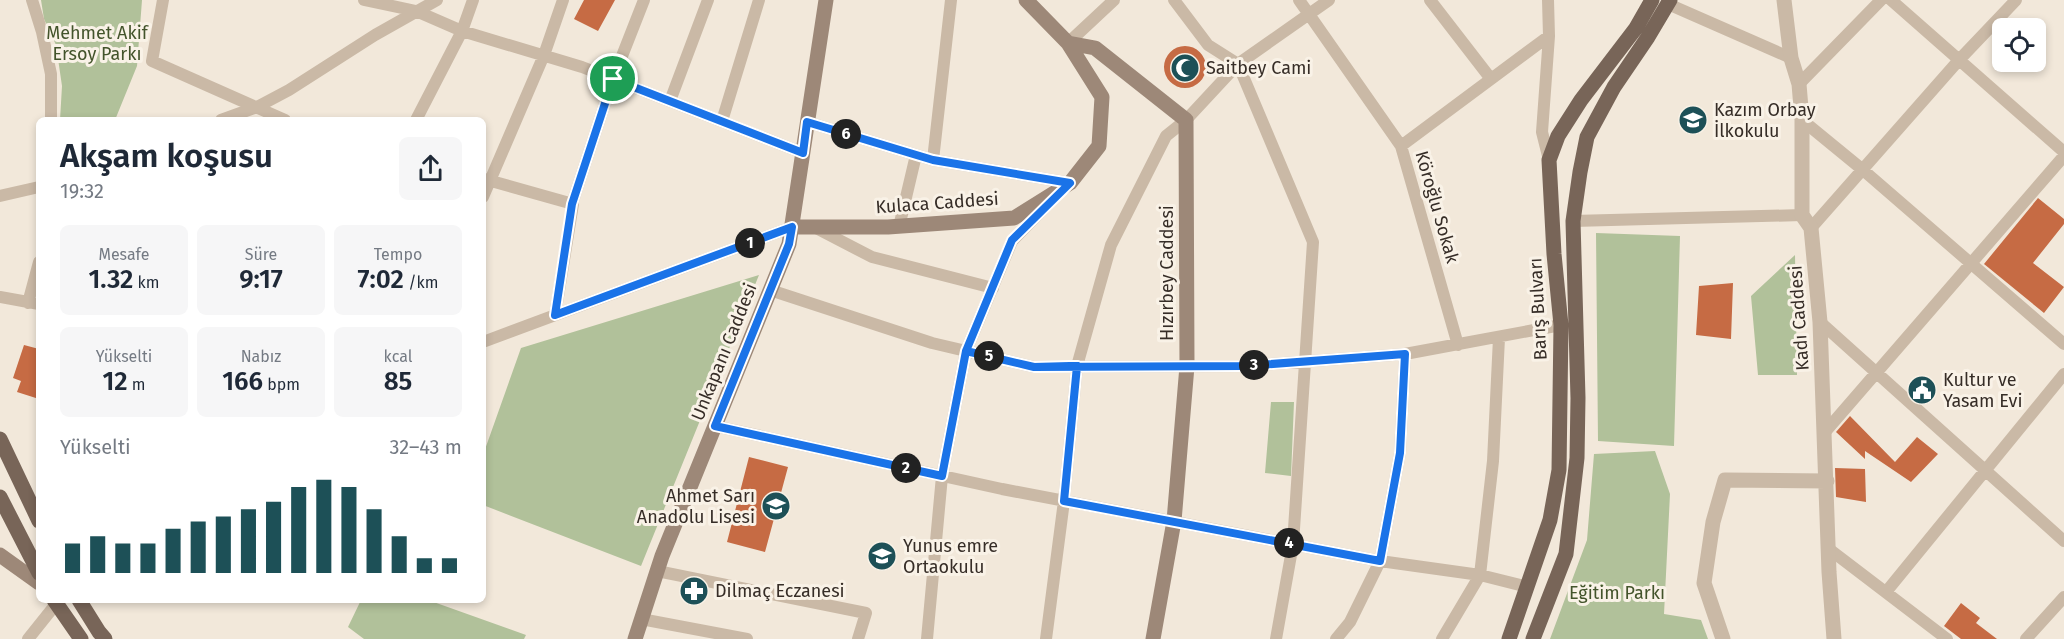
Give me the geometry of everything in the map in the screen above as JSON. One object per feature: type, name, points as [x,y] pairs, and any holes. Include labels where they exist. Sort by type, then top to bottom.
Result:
[{"type":"main road","name":"Unkapanı Caddesi","points":[[635,639],[657,571],[789,244],[826,0]]},
{"type":"main road","name":"Kulaca Caddesi","points":[[792,227],[899,226],[1014,218],[1070,183],[1099,146],[1102,97],[1068,43],[1026,0]]},
{"type":"main road","name":"Barış Bulvarı","points":[[1509,639],[1550,520],[1560,470],[1561,325],[1554,254],[1549,159],[1558,136],[1581,100],[1636,28],[1652,0]]},
{"type":"main road","name":"Barış Bulvarı","points":[[1533,639],[1566,554],[1577,459],[1573,221],[1587,137],[1614,87],[1669,2]]},
{"type":"main road","points":[[1068,43],[1095,48],[1185,120]]},
{"type":"main road","name":"Hızırbey Caddesi","points":[[1153,639],[1174,521],[1187,366],[1185,120]]},
{"type":"main road","points":[[0,440],[36,515]]},
{"type":"main road","points":[[0,497],[36,567]]},
{"type":"main road","points":[[0,555],[36,581]]},
{"type":"main road","points":[[56,603],[81,639]]},
{"type":"main road","points":[[81,603],[105,639]]},
{"type":"street","points":[[32,0],[51,74],[51,117]]},
{"type":"street","points":[[163,0],[153,61],[279,117]]},
{"type":"street","points":[[364,0],[386,2],[416,11],[462,31],[544,55],[613,79],[803,153]]},
{"type":"street","points":[[230,117],[257,107],[289,90],[437,0]]},
{"type":"street","points":[[418,117],[462,31],[473,0]]},
{"type":"street","points":[[563,0],[544,55],[487,180],[572,204]]},
{"type":"street","points":[[555,315],[572,204],[613,79],[644,0]]},
{"type":"street","points":[[670,101],[708,0]]},
{"type":"street","points":[[722,121],[759,0]]},
{"type":"street","points":[[933,160],[951,0]]},
{"type":"street","points":[[1068,43],[1114,0]]},
{"type":"street","points":[[1174,0],[1208,45],[1238,64],[1313,242],[1293,544],[1276,639]]},
{"type":"street","name":"Köroğlu Sokak","points":[[1299,0],[1401,146],[1458,345]]},
{"type":"street","points":[[1046,639],[1064,501],[1077,366],[1111,245],[1166,136],[1185,120],[1238,64],[1329,0]]},
{"type":"street","points":[[1430,0],[1491,79]]},
{"type":"street","points":[[1548,0],[1549,36],[1542,132],[1549,159]]},
{"type":"street","points":[[1573,221],[1802,215],[1802,120],[1799,84],[1791,58],[1784,0]]},
{"type":"street","points":[[1799,84],[1881,0]]},
{"type":"street","points":[[1825,432],[2064,154],[1891,0]]},
{"type":"street","points":[[1811,228],[1959,60],[2016,0]]},
{"type":"street","points":[[1669,2],[1791,58]]},
{"type":"street","points":[[1401,146],[1549,36]]},
{"type":"street","points":[[254,117],[257,107]]},
{"type":"street","points":[[1802,120],[2064,344]]},
{"type":"street","points":[[807,122],[933,160],[1070,183]]},
{"type":"street","points":[[899,226],[916,155]]},
{"type":"street","points":[[927,639],[942,476],[966,351],[1012,240],[1070,183]]},
{"type":"street","points":[[0,196],[36,188]]},
{"type":"street","name":"Kadı Caddesi","points":[[1802,215],[1811,228],[1820,322],[1834,639]]},
{"type":"street","points":[[486,341],[792,227]]},
{"type":"street","points":[[815,227],[872,257],[993,288]]},
{"type":"street","points":[[0,297],[33,303],[36,282]]},
{"type":"street","points":[[770,290],[932,343],[1034,367],[1245,366],[1306,362],[1405,354],[1561,325]]},
{"type":"street","points":[[1820,322],[2064,541]]},
{"type":"street","points":[[1442,639],[1480,575],[1493,461],[1499,338]]},
{"type":"street","points":[[1336,639],[1350,622],[1380,561],[1400,453],[1405,354]]},
{"type":"street","points":[[1886,592],[2064,374]]},
{"type":"street","points":[[715,426],[1064,501],[1380,561],[1480,575],[1528,587]]},
{"type":"street","points":[[1723,639],[1704,583],[1713,522],[1725,480],[1827,481]]},
{"type":"street","points":[[1829,549],[1947,639]]},
{"type":"street","points":[[657,571],[866,613],[858,639]]},
{"type":"street","points":[[2026,639],[2064,597]]},
{"type":"street","points":[[28,639],[54,603]]},
{"type":"street","points":[[641,619],[747,639]]},
{"type":"green space","name":"Mehmet Akif Ersoy Parkı","points":[[41,0],[142,0],[137,66],[116,117],[60,117],[62,86],[56,45],[44,19]]},
{"type":"green space","points":[[1596,233],[1680,236],[1674,446],[1598,441]]},
{"type":"green space","points":[[1795,255],[1797,375],[1758,375],[1751,296]]},
{"type":"green space","points":[[759,275],[641,566],[486,506],[486,447],[521,348]]},
{"type":"green space","points":[[1271,402],[1294,402],[1291,476],[1265,473]]},
{"type":"green space","name":"Eğitim Parkı","points":[[1655,451],[1670,494],[1664,614],[1701,620],[1708,639],[1550,639],[1587,540],[1594,454]]},
{"type":"green space","points":[[360,603],[436,603],[526,635],[524,639],[364,639],[348,627]]},
{"type":"building","points":[[584,0],[615,0],[598,31],[574,19]]},
{"type":"building","name":"Saitbey Cami","points":[[1185,46],[1193,47],[1200,52],[1205,59],[1205,75],[1200,82],[1193,87],[1185,88],[1177,87],[1170,82],[1165,75],[1164,67],[1165,59],[1170,52],[1177,47]]},
{"type":"building","points":[[2038,198],[2064,219],[2064,224],[2033,263],[2064,287],[2044,313],[1984,264]]},
{"type":"building","points":[[1733,283],[1731,339],[1696,335],[1699,286]]},
{"type":"building","points":[[24,345],[36,348],[36,398],[17,392],[21,381],[13,378]]},
{"type":"building","points":[[1850,416],[1895,462],[1917,437],[1938,454],[1911,482],[1865,451],[1865,459],[1836,432]]},
{"type":"building","points":[[749,457],[788,467],[765,552],[727,542]]},
{"type":"building","points":[[1835,468],[1865,469],[1866,502],[1836,497]]},
{"type":"building","points":[[1961,603],[1980,618],[1976,623],[1997,639],[1961,639],[1944,626]]},
{"type":"place","name":"Saitbey Cami","points":[[1185,68]]},
{"type":"place","name":"Kazım Orbay İlkokulu","points":[[1693,120]]},
{"type":"place","name":"Kultur ve Yasam Evi","points":[[1922,390]]},
{"type":"place","name":"Ahmet Sarı Anadolu Lisesi","points":[[776,506]]},
{"type":"place","name":"Yunus emre Ortaokulu","points":[[882,556]]},
{"type":"place","name":"Dilmaç Eczanesi","points":[[694,591]]},
{"type":"route","points":[[613,79],[572,204],[555,315],[792,227],[789,244],[715,426],[942,476],[966,351],[1034,367],[1077,366],[1245,366],[1405,354],[1400,453],[1380,561],[1064,501],[1077,366],[1034,367],[966,351],[1012,240],[1070,183],[933,160],[807,122],[803,153],[613,79]]}]
